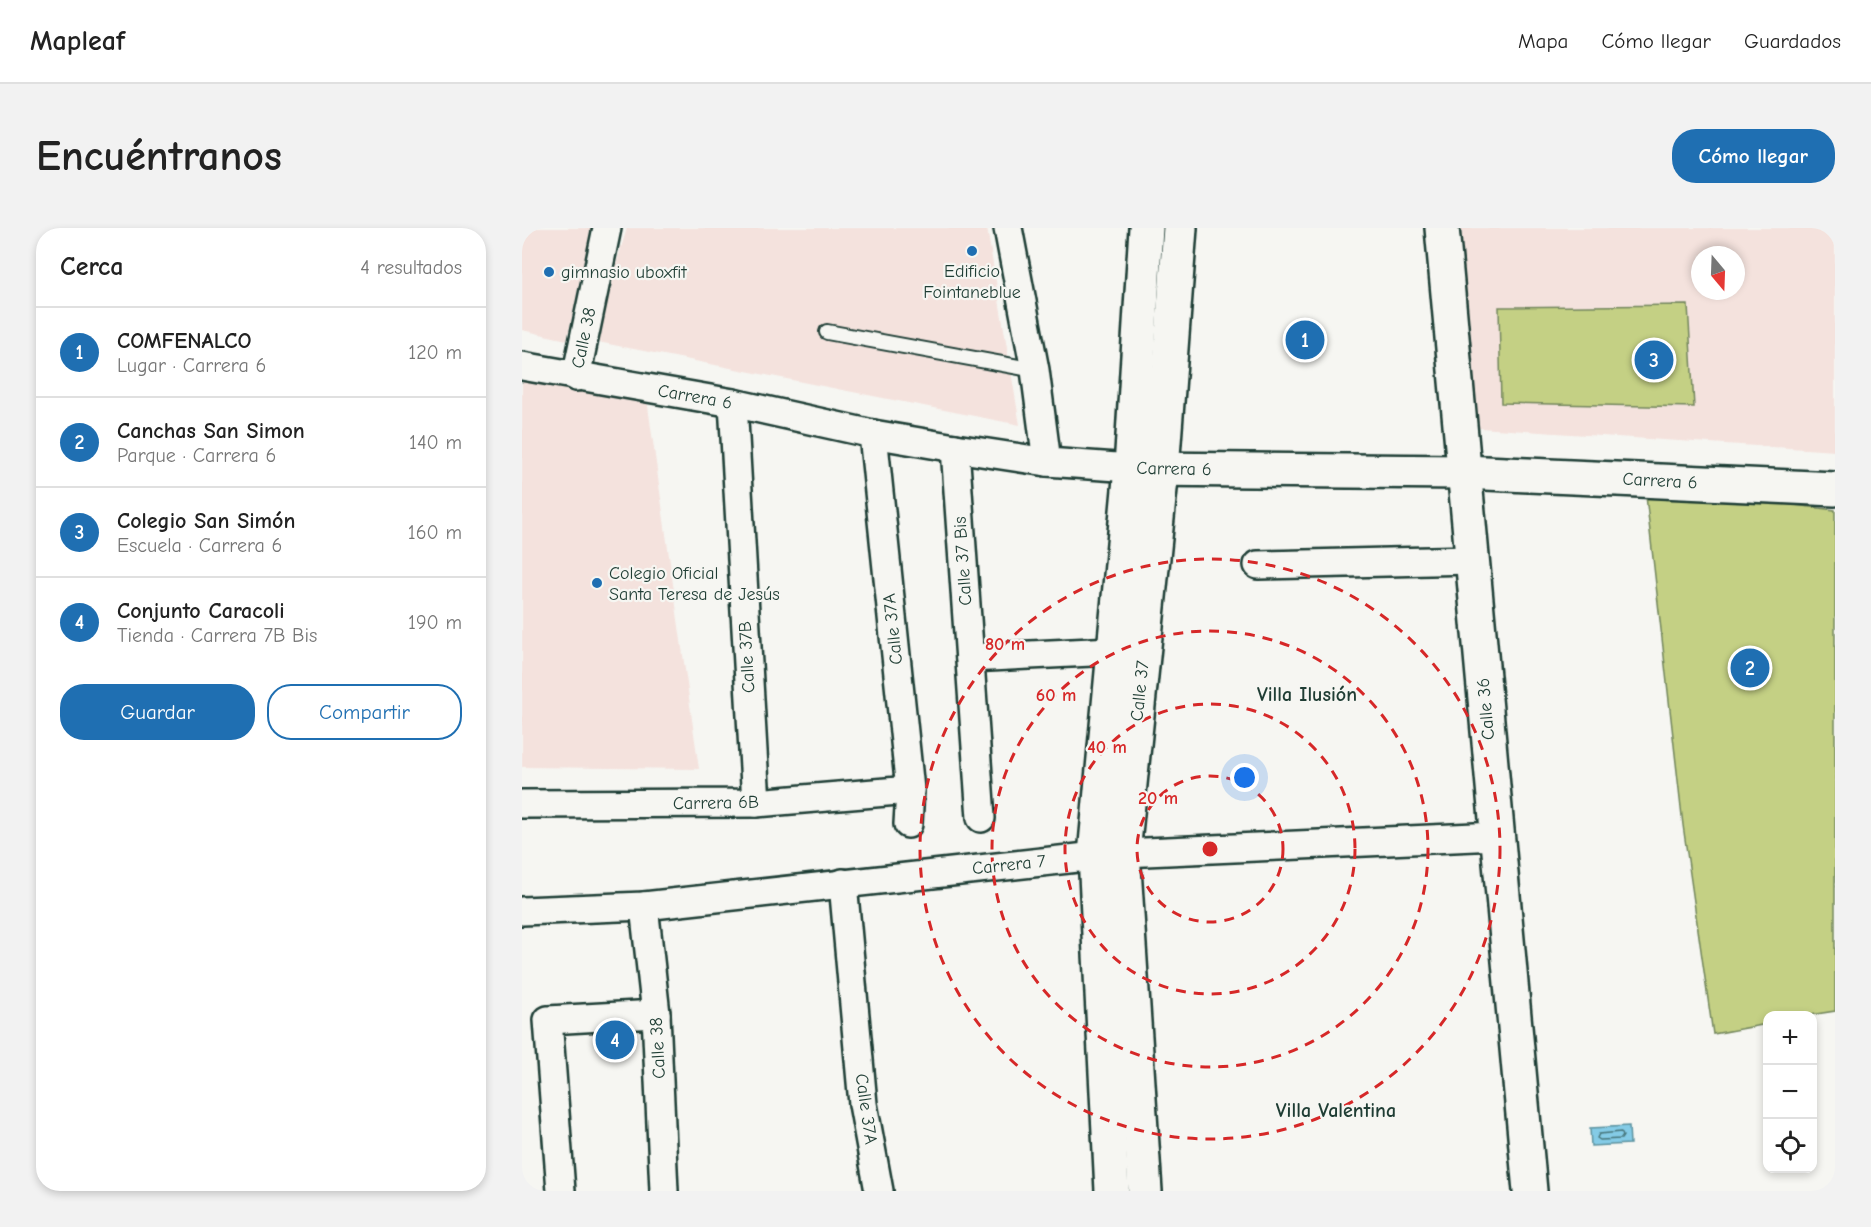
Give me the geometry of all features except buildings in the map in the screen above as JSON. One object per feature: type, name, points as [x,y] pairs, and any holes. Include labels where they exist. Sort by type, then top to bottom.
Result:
[{"type":"main road","name":"Calle 37","points":[[1112,1191],[1109,854],[1113,651],[1147,469],[1146,228]]},
{"type":"main road","name":"Calle 37","points":[[1145,1191],[1109,854],[1147,469],[1180,228]]},
{"type":"main road","name":"Calle 36","points":[[1442,228],[1530,1191]]},
{"type":"main road","name":"Carrera 6","points":[[1147,469],[1464,472],[1835,489]]},
{"type":"street","name":"Calle 38","points":[[576,376],[607,228]]},
{"type":"street","points":[[1008,228],[1035,370],[1047,462]]},
{"type":"street","name":"Carrera 6","points":[[522,366],[733,403],[873,434],[955,448],[1047,462],[1147,469]]},
{"type":"street","name":"Calle 37B","points":[[733,403],[756,803]]},
{"type":"street","name":"Calle 37A","points":[[873,434],[910,790],[908,824]]},
{"type":"street","name":"Calle 37 Bis","points":[[955,448],[981,818]]},
{"type":"street","points":[[1258,565],[1472,560]]},
{"type":"street","points":[[970,658],[1113,651]]},
{"type":"street","name":"Carrera 6B","points":[[522,804],[756,803],[910,790]]},
{"type":"street","name":"Carrera 7","points":[[522,911],[644,906],[1109,854],[1497,836]]},
{"type":"street","name":"Calle 37A","points":[[843,883],[863,1104],[879,1191]]},
{"type":"street","name":"Calle 38","points":[[644,906],[656,1014],[664,1191]]},
{"type":"street","points":[[561,1191],[548,1020],[656,1014]]},
{"type":"lane","points":[[827,332],[1035,370]]},
{"type":"shaded area","name":"gimnasio uboxfit","points":[[522,228],[591,228],[567,340],[522,330]]},
{"type":"shaded area","points":[[627,228],[987,228],[1020,425],[593,341]]},
{"type":"shaded area","points":[[1460,228],[1835,228],[1835,451],[1479,428]]},
{"type":"shaded area","name":"Colegio Oficial Santa Teresa de Jesús","points":[[522,376],[647,399],[699,769],[522,767]]},
{"type":"green space","points":[[1688,305],[1694,407],[1501,403],[1499,307]]},
{"type":"green space","points":[[1645,487],[1835,510],[1835,1011],[1817,1014],[1817,1011],[1763,1011],[1763,1025],[1713,1034],[1683,825]]},
{"type":"water","points":[[1629,1126],[1630,1144],[1591,1146],[1590,1128]]},
{"type":"place","name":"Edificio Fointaneblue","points":[[972,251]]},
{"type":"place","name":"gimnasio uboxfit","points":[[549,272]]},
{"type":"place","name":"COMFENALCO","points":[[1305,340]]},
{"type":"place","name":"Colegio San Simón","points":[[1654,360]]},
{"type":"place","name":"Colegio Oficial Santa Teresa de Jesús","points":[[597,583]]},
{"type":"place","name":"Canchas San Simon","points":[[1750,668]]},
{"type":"place","name":"Conjunto Caracoli","points":[[615,1040]]},
{"type":"district","name":"Villa Ilusión","points":[[1307,694]]},
{"type":"district","name":"Villa Valentina","points":[[1336,1110]]}]
